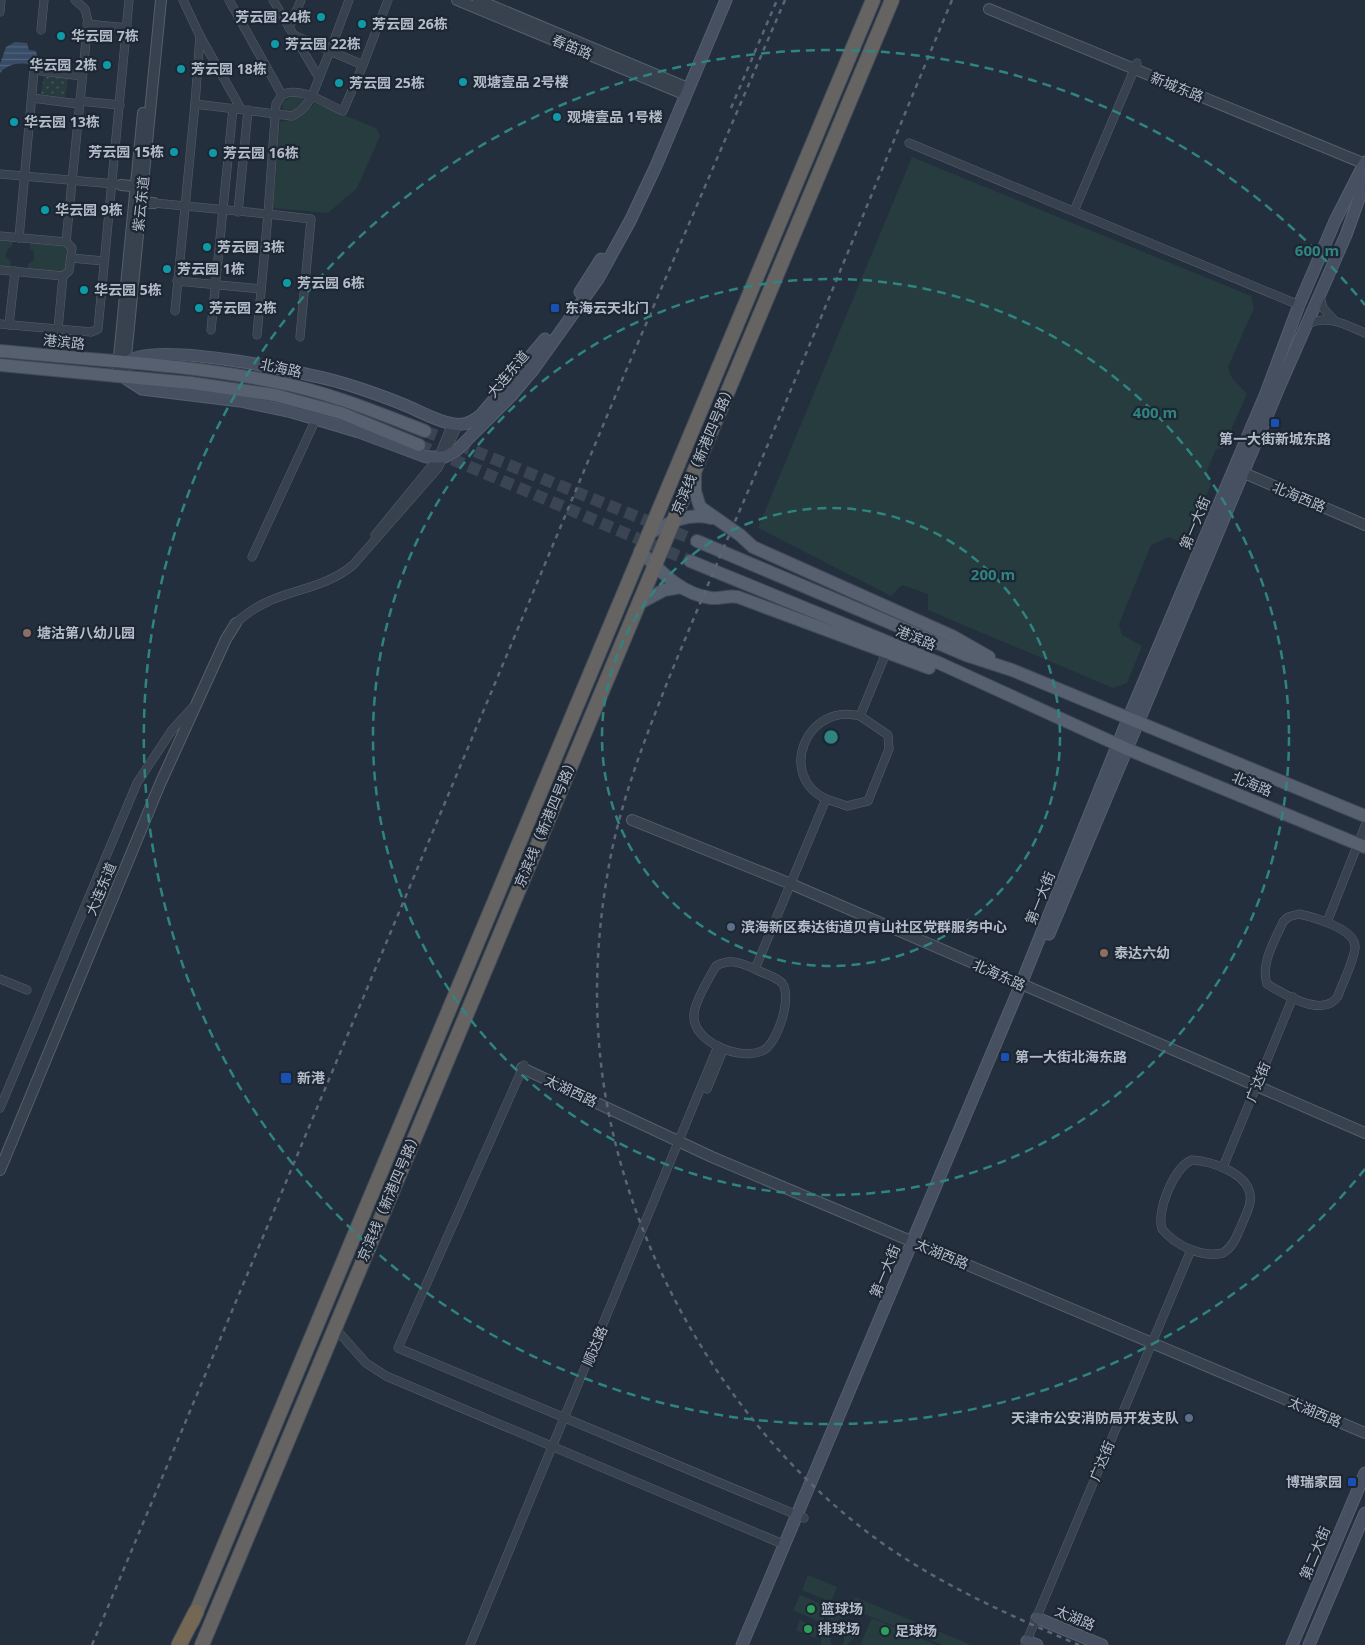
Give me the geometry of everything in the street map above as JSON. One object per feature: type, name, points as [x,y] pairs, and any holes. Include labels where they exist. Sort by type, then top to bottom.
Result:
[{"type":"highway","name":"京滨线（新港四号路）","points":[[196,1612],[873,0]]},
{"type":"highway","name":"京滨线（新港四号路）","points":[[202,1645],[672,520],[892,0]]},
{"type":"highway","points":[[181,1645],[196,1612]]},
{"type":"main road","name":"大连东道","points":[[441,457],[458,448],[511,396],[533,370],[598,279],[630,221],[684,90],[718,0]]},
{"type":"main road","name":"大连东道","points":[[455,424],[475,420],[487,409],[533,356],[581,290],[607,250],[726,0]]},
{"type":"main road","name":"第一大街","points":[[1238,471],[1299,305],[1336,221],[1365,162]]},
{"type":"main road","name":"第一大街","points":[[751,1645],[801,1517],[1133,721],[1238,471],[1320,297],[1346,235],[1365,182]]},
{"type":"main road","name":"港滨路","points":[[0,350],[122,362]]},
{"type":"main road","points":[[122,362],[141,355],[169,354],[301,372],[350,385],[455,424]]},
{"type":"main road","name":"北海路","points":[[122,362],[227,373],[278,382],[328,395],[425,430]]},
{"type":"main road","points":[[0,365],[121,377],[142,389],[240,401],[316,419],[360,432],[426,457],[441,457]]},
{"type":"main road","name":"北海路","points":[[121,377],[229,387],[275,395],[341,413],[419,445]]},
{"type":"main road","points":[[695,469],[696,491],[700,507],[740,535],[753,547],[954,637],[1012,670]]},
{"type":"main road","points":[[648,534],[672,520],[694,516],[718,520]]},
{"type":"main road","points":[[696,541],[966,656],[1012,670]]},
{"type":"main road","points":[[640,551],[681,587],[712,598],[727,595],[738,597],[886,653],[1000,692]]},
{"type":"main road","name":"港滨路","points":[[690,561],[939,664],[1123,747]]},
{"type":"main road","points":[[638,604],[664,590],[681,587]]},
{"type":"main road","name":"北海路","points":[[1012,670],[1365,816]]},
{"type":"main road","name":"北海路","points":[[1123,747],[1361,846]]},
{"type":"main road","name":"第二大街","points":[[1292,1645],[1365,1473]]},
{"type":"main road","points":[[1309,1645],[1365,1513]]},
{"type":"main road","name":"第一大街","points":[[742,1645],[785,1545],[801,1517]]},
{"type":"main road","name":"太湖路","points":[[1037,1618],[1102,1645]]},
{"type":"street","points":[[0,12],[1,0]]},
{"type":"street","points":[[41,30],[44,0]]},
{"type":"street","points":[[66,242],[87,24],[85,9],[75,0]]},
{"type":"street","points":[[0,324],[91,332],[98,329],[104,261],[116,184],[120,105],[129,0]]},
{"type":"street","name":"紫云东道","points":[[121,377],[155,0]]},
{"type":"street","name":"紫云东道","points":[[139,186],[161,0]]},
{"type":"street","points":[[183,0],[200,36],[241,109],[238,212]]},
{"type":"street","points":[[229,0],[282,95]]},
{"type":"street","points":[[273,0],[318,78]]},
{"type":"street","points":[[289,28],[301,0]]},
{"type":"street","points":[[195,104],[292,116],[302,112],[311,98],[349,0]]},
{"type":"street","points":[[258,335],[276,104],[282,95],[295,90],[344,111],[388,0]]},
{"type":"street","name":"春笛路","points":[[457,0],[684,90]]},
{"type":"street","name":"春笛路","points":[[478,0],[684,90]]},
{"type":"street","name":"新城东路","points":[[990,6],[1365,162]]},
{"type":"street","points":[[87,24],[128,28]]},
{"type":"street","points":[[294,35],[363,65]]},
{"type":"street","points":[[175,311],[200,36]]},
{"type":"street","points":[[1074,212],[1136,66]]},
{"type":"street","points":[[19,238],[34,70],[82,76]]},
{"type":"street","points":[[32,98],[120,105]]},
{"type":"street","points":[[211,330],[223,210],[241,109]]},
{"type":"street","points":[[909,143],[1299,305]]},
{"type":"street","points":[[0,174],[139,186]]},
{"type":"street","points":[[138,202],[310,218],[300,337]]},
{"type":"street","points":[[0,236],[66,242],[72,248],[69,271],[63,276],[58,330]]},
{"type":"street","points":[[71,258],[104,261]]},
{"type":"street","points":[[0,270],[63,276]]},
{"type":"street","points":[[9,325],[15,271]]},
{"type":"street","points":[[177,281],[261,289]]},
{"type":"street","points":[[1320,297],[1323,308],[1334,320]]},
{"type":"street","points":[[1308,324],[1323,320],[1334,320],[1365,333]]},
{"type":"street","points":[[252,557],[316,419]]},
{"type":"street","points":[[236,623],[242,612],[261,599],[325,577],[343,568],[441,457],[455,424]]},
{"type":"street","name":"北海西路","points":[[1238,471],[1365,525]]},
{"type":"street","name":"大连东道","points":[[0,1170],[160,784],[226,639],[236,623]]},
{"type":"street","points":[[860,716],[886,653]]},
{"type":"street","points":[[0,1108],[137,783],[172,730],[200,699]]},
{"type":"street","points":[[848,713],[860,716],[888,734],[889,749],[868,801],[847,806],[826,799],[816,794],[805,782],[801,764],[809,735],[814,726],[834,715],[848,713]]},
{"type":"street","points":[[755,969],[826,799]]},
{"type":"street","name":"北海东路","points":[[632,820],[791,884],[1365,1133]]},
{"type":"street","points":[[1327,922],[1361,846],[1365,826]]},
{"type":"street","points":[[1299,914],[1327,922],[1352,937],[1356,946],[1334,1003],[1328,1006],[1312,1004],[1294,998],[1266,984],[1264,976],[1267,961],[1283,922],[1288,917],[1299,914]]},
{"type":"street","points":[[724,962],[738,962],[781,982],[786,992],[787,1003],[771,1046],[763,1051],[751,1054],[721,1048],[696,1028],[694,1014],[710,975],[716,966],[724,962]]},
{"type":"street","points":[[0,979],[27,990]]},
{"type":"street","name":"广达街","points":[[1223,1167],[1294,998]]},
{"type":"street","name":"顺达路","points":[[470,1645],[567,1419],[721,1048]]},
{"type":"street","points":[[523,1066],[398,1348],[801,1517]]},
{"type":"street","name":"太湖西路","points":[[523,1066],[683,1141],[917,1241],[1153,1340],[1365,1425]]},
{"type":"street","points":[[1198,1160],[1223,1167],[1249,1188],[1249,1206],[1230,1249],[1216,1255],[1191,1250],[1174,1240],[1162,1229],[1161,1210],[1176,1175],[1184,1163],[1198,1160]]},
{"type":"street","name":"广达街","points":[[1030,1644],[1037,1618],[1191,1250]]},
{"type":"street","points":[[334,1327],[366,1363],[386,1376],[785,1545]]},
{"type":"street","name":"太湖西路","points":[[1153,1340],[1365,1433]]},
{"type":"street","name":"顺达路","points":[[475,1645],[555,1447]]},
{"type":"green space","points":[[44,76],[68,78],[65,97],[41,94]]},
{"type":"green space","points":[[294,95],[303,97],[304,101],[293,112],[284,111],[282,105],[284,101]]},
{"type":"green space","points":[[314,103],[376,128],[380,136],[357,188],[328,213],[273,208],[280,122],[299,116]]},
{"type":"green space","points":[[912,157],[1251,296],[1254,308],[1228,367],[1232,378],[1247,394],[1223,448],[1216,449],[1206,473],[1211,484],[1187,545],[1169,537],[1151,545],[1119,624],[1122,635],[1142,646],[1127,683],[1113,688],[928,610],[928,594],[902,585],[891,596],[758,528]]},
{"type":"green space","points":[[0,240],[13,241],[5,256],[11,262],[10,268],[0,267]]},
{"type":"green space","points":[[30,243],[64,246],[68,250],[66,269],[61,272],[28,270],[28,264],[34,260]]},
{"type":"green space","name":"篮球场","points":[[808,1575],[837,1587],[831,1602],[802,1590]]},
{"type":"green space","name":"篮球场","points":[[800,1595],[829,1607],[822,1623],[793,1610]]},
{"type":"green space","points":[[855,1597],[971,1645],[943,1645],[859,1612],[842,1618],[834,1627],[831,1645],[821,1645],[822,1630],[825,1623],[839,1608],[853,1602]]},
{"type":"green space","name":"足球场","points":[[872,1618],[937,1645],[860,1645]]},
{"type":"green space","name":"排球场","points":[[800,1620],[819,1629],[815,1638],[796,1630]]},
{"type":"green space","points":[[844,1622],[854,1623],[862,1630],[847,1645],[842,1645],[844,1643]]},
{"type":"water","points":[[15,42],[27,43],[29,50],[36,51],[37,56],[33,65],[15,64],[7,67],[0,73],[0,64],[6,47]]},
{"type":"tunnel","points":[[425,431],[697,541]]},
{"type":"tunnel","points":[[419,445],[690,561]]},
{"type":"railway","points":[[731,108],[777,0]]},
{"type":"railway","points":[[92,1645],[625,373],[785,0]]},
{"type":"railway","points":[[952,0],[803,362],[679,653],[633,773],[613,846],[600,926],[597,1010],[601,1065],[619,1158],[640,1223],[667,1285],[700,1345],[739,1401],[782,1454],[830,1501],[905,1559],[953,1587],[1079,1645]]},
{"type":"place","name":"芳云园 24栋","points":[[321,17]]},
{"type":"place","name":"芳云园 26栋","points":[[362,24]]},
{"type":"place","name":"华云园 7栋","points":[[61,36]]},
{"type":"place","name":"芳云园 22栋","points":[[275,44]]},
{"type":"place","name":"华云园 2栋","points":[[107,65]]},
{"type":"place","name":"芳云园 18栋","points":[[181,69]]},
{"type":"place","name":"观塘壹品 2号楼","points":[[463,82]]},
{"type":"place","name":"芳云园 25栋","points":[[339,83]]},
{"type":"place","name":"观塘壹品 1号楼","points":[[557,117]]},
{"type":"place","name":"华云园 13栋","points":[[14,122]]},
{"type":"place","name":"芳云园 15栋","points":[[174,152]]},
{"type":"place","name":"芳云园 16栋","points":[[213,153]]},
{"type":"place","name":"华云园 9栋","points":[[45,210]]},
{"type":"place","name":"芳云园 3栋","points":[[207,247]]},
{"type":"place","name":"芳云园 1栋","points":[[167,269]]},
{"type":"place","name":"芳云园 6栋","points":[[287,283]]},
{"type":"place","name":"华云园 5栋","points":[[84,290]]},
{"type":"place","name":"芳云园 2栋","points":[[199,308]]},
{"type":"place","name":"东海云天北门","points":[[555,308]]},
{"type":"place","name":"第一大街新城东路","points":[[1275,423]]},
{"type":"place","name":"塘沽第八幼儿园","points":[[27,633]]},
{"type":"place","name":"滨海新区泰达街道贝肯山社区党群服务中心","points":[[731,927]]},
{"type":"place","name":"泰达六幼","points":[[1104,953]]},
{"type":"place","name":"第一大街北海东路","points":[[1005,1057]]},
{"type":"place","name":"新港","points":[[286,1078]]},
{"type":"place","name":"天津市公安消防局开发支队","points":[[1189,1418]]},
{"type":"place","name":"博瑞家园","points":[[1352,1482]]},
{"type":"place","name":"篮球场","points":[[811,1609]]},
{"type":"place","name":"排球场","points":[[808,1629]]},
{"type":"place","name":"足球场","points":[[885,1631]]}]
